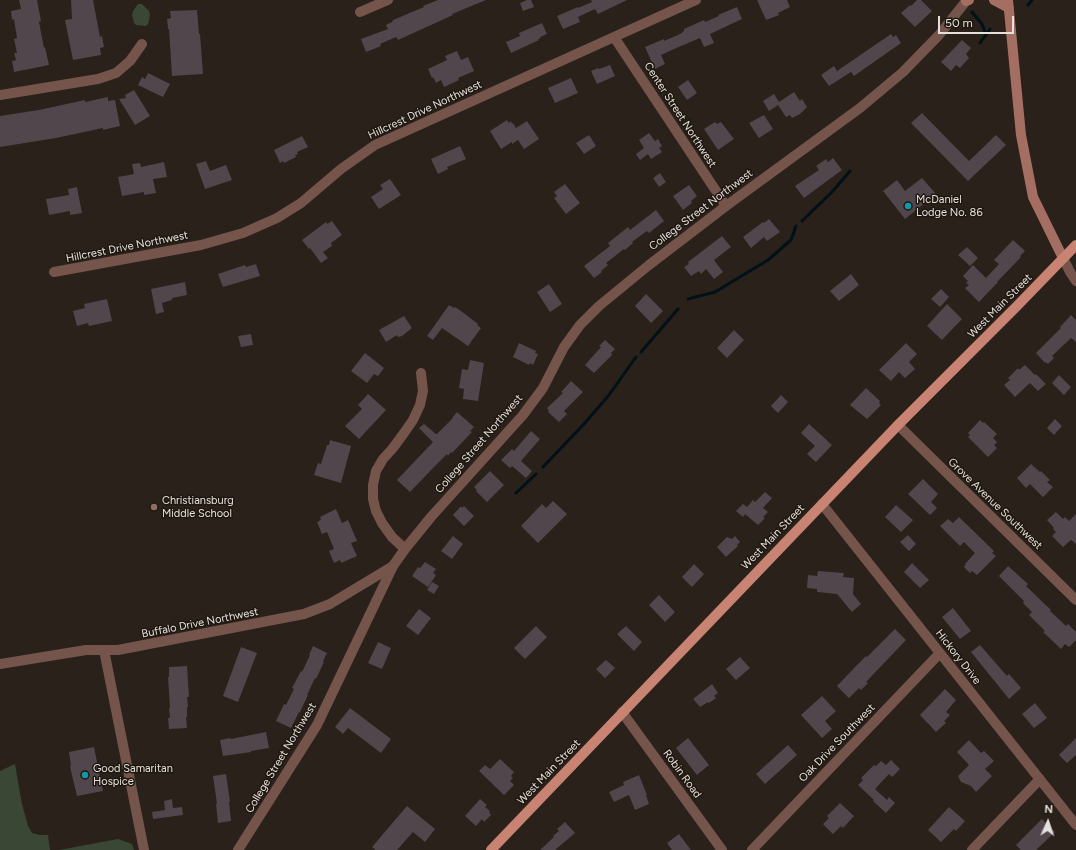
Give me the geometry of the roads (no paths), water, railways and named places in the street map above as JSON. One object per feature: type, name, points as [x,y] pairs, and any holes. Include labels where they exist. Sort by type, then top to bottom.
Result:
[{"type":"main road","points":[[994,0],[1008,4],[1021,135],[1032,194],[1063,258]]},
{"type":"main road","name":"West Main Street","points":[[491,850],[898,425],[1076,245]]},
{"type":"street","points":[[360,12],[388,0]]},
{"type":"street","name":"Hillcrest Drive Northwest","points":[[54,272],[201,245],[243,233],[277,218],[301,203],[341,169],[375,145],[696,0]]},
{"type":"street","name":"College Street Northwest","points":[[238,850],[317,726],[393,566],[431,517],[523,416],[543,388],[564,347],[580,325],[604,301],[649,265],[726,206],[855,112],[903,72],[939,35],[967,0]]},
{"type":"street","name":"Center Street Northwest","points":[[614,37],[726,206]]},
{"type":"street","points":[[0,95],[98,79],[116,73],[130,61],[142,44]]},
{"type":"street","points":[[1063,258],[1076,281]]},
{"type":"street","points":[[405,549],[392,537],[376,511],[373,499],[373,485],[376,471],[383,459],[409,426],[420,405],[423,391],[421,373]]},
{"type":"street","name":"Grove Avenue Southwest","points":[[898,425],[1076,600]]},
{"type":"street","name":"Hickory Drive","points":[[822,504],[1076,825]]},
{"type":"street","name":"Buffalo Drive Northwest","points":[[0,664],[86,650],[118,650],[304,614],[330,604],[393,566]]},
{"type":"street","points":[[104,650],[144,850]]},
{"type":"street","name":"Oak Drive Southwest","points":[[752,850],[940,653]]},
{"type":"street","name":"Robin Road","points":[[622,712],[722,850]]},
{"type":"street","points":[[972,850],[1040,779]]},
{"type":"waterway","points":[[1028,5],[1032,0]]},
{"type":"waterway","points":[[972,12],[982,24],[986,35]]},
{"type":"waterway","points":[[980,43],[990,29]]},
{"type":"waterway","points":[[802,221],[832,192],[850,171]]},
{"type":"waterway","points":[[688,299],[715,292],[768,260],[791,240],[796,226]]},
{"type":"waterway","points":[[641,352],[678,309]]},
{"type":"waterway","points":[[543,467],[609,395],[636,357]]},
{"type":"waterway","points":[[516,493],[536,474]]},
{"type":"place","name":"McDaniel Lodge No. 86","points":[[908,206]]},
{"type":"place","name":"Christiansburg Middle School","points":[[154,507]]},
{"type":"place","name":"Good Samaritan Hospice","points":[[85,775]]}]
